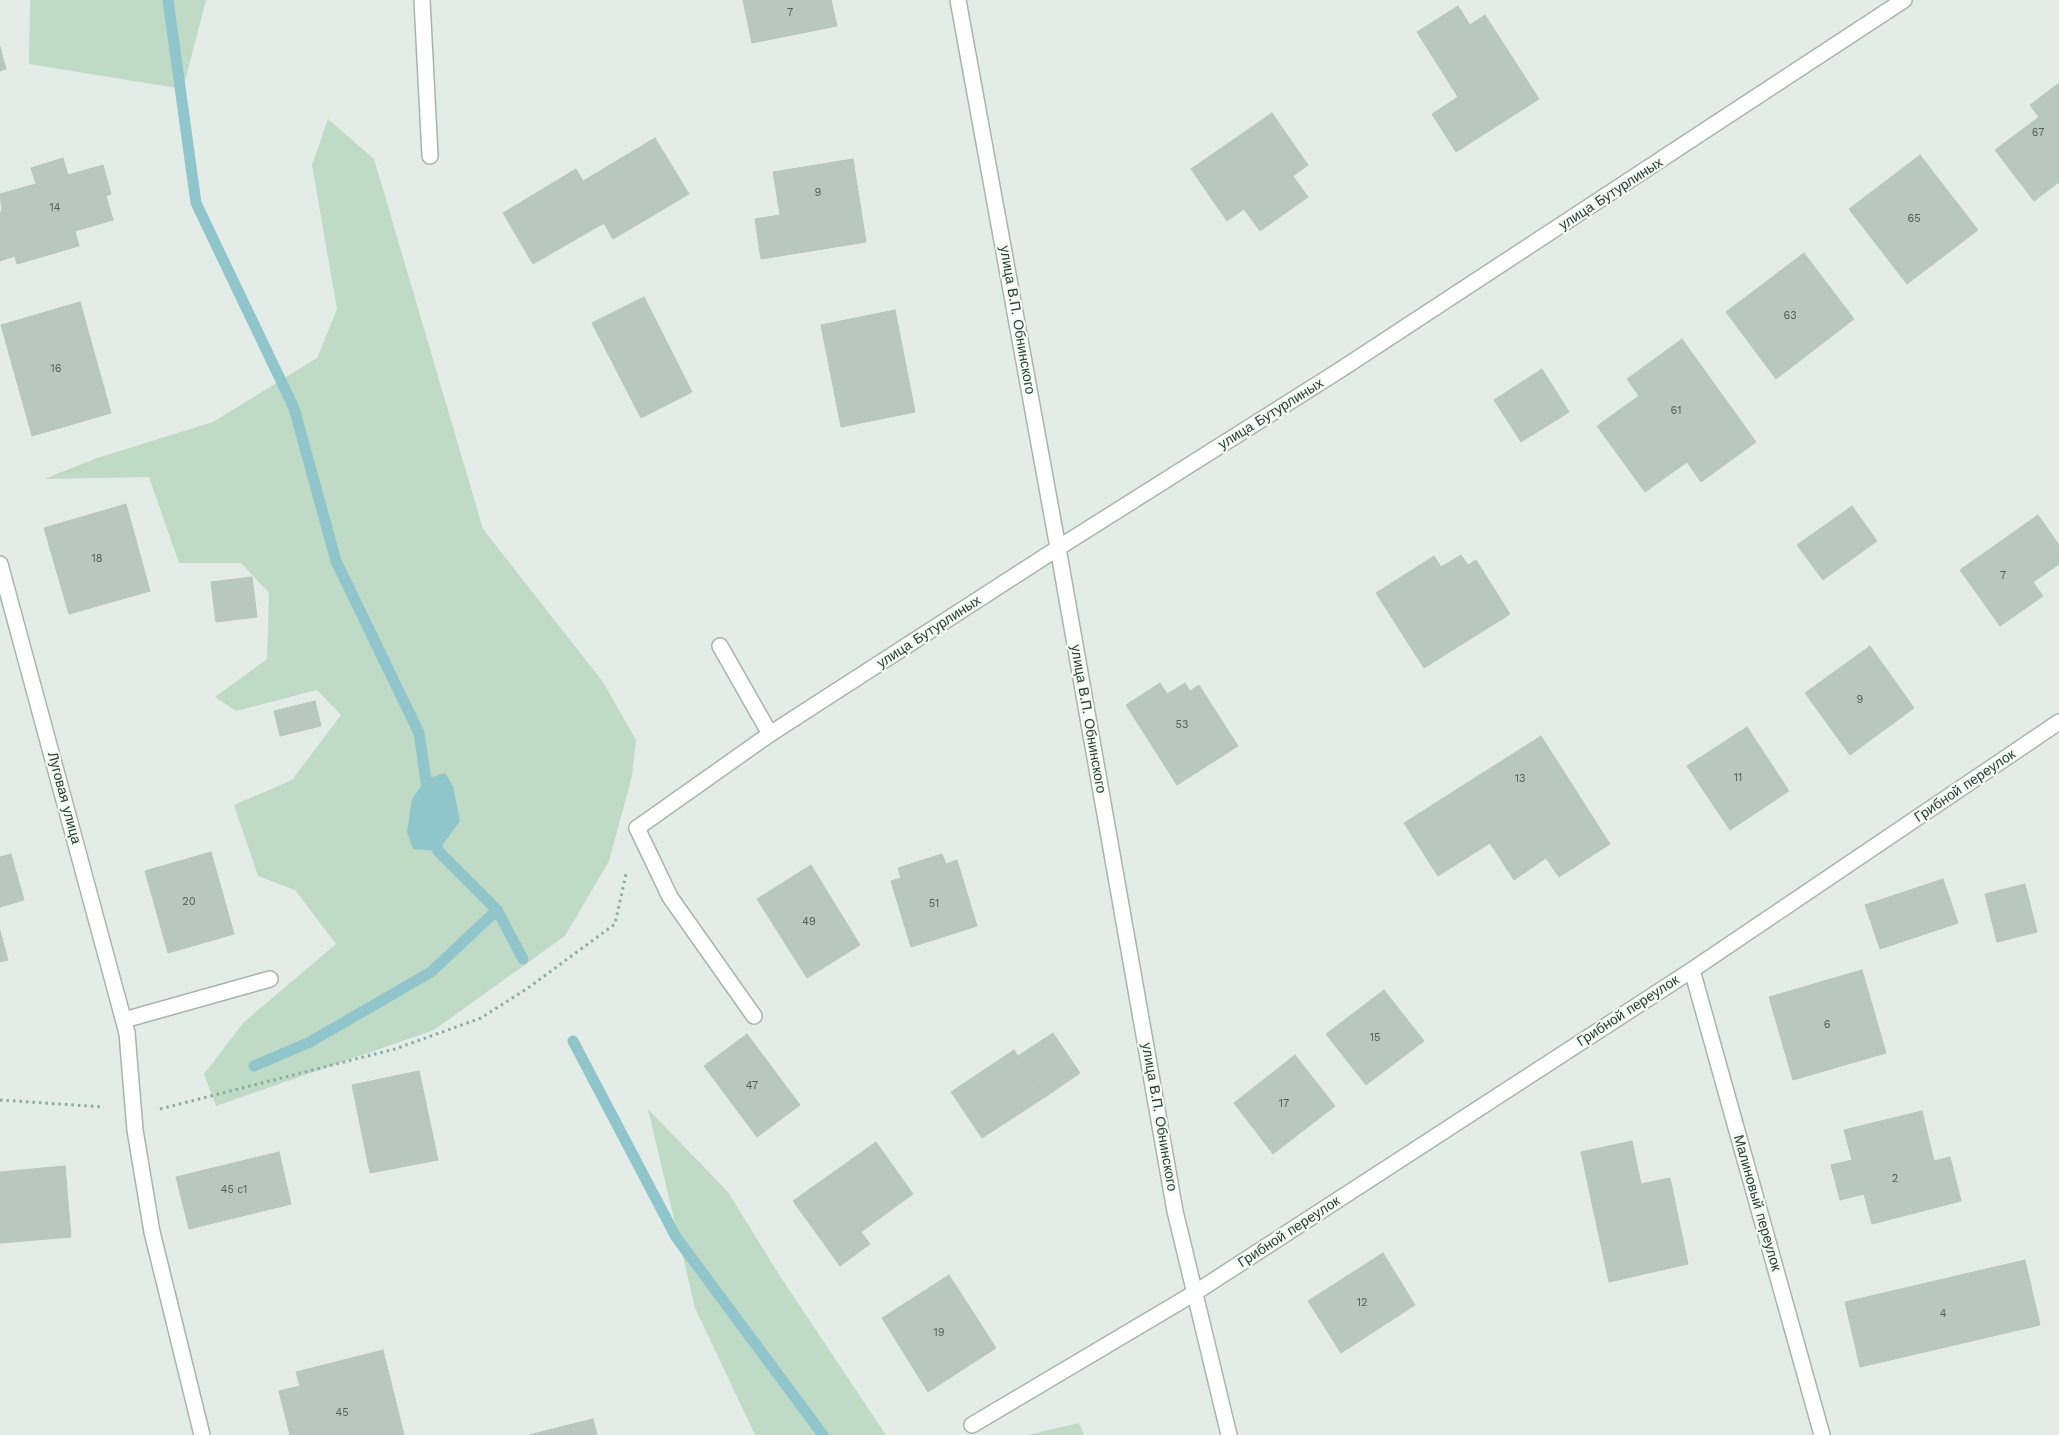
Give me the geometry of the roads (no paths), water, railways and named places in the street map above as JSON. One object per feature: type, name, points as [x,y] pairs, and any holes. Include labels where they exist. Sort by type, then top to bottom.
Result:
[{"type":"street","points":[[422,0],[430,156]]},
{"type":"street","name":"улица В.П. Обнинского","points":[[958,0],[1058,548],[1175,1211],[1193,1294],[1229,1435]]},
{"type":"street","name":"улица Бутурлиных","points":[[754,1016],[670,897],[637,828],[770,734],[1058,548],[1340,370],[1904,0]]},
{"type":"street","name":"Луговая улица","points":[[0,564],[126,1027],[133,1109],[152,1232],[202,1435]]},
{"type":"street","points":[[720,646],[770,734]]},
{"type":"street","name":"Грибной переулок","points":[[972,1425],[1193,1294],[1692,970],[2059,722]]},
{"type":"street","name":"Малиновый переулок","points":[[1692,970],[1822,1435]]},
{"type":"street","points":[[126,1027],[270,979]]},
{"type":"water","points":[[445,773],[453,786],[460,821],[438,851],[413,849],[407,832],[412,799],[426,779]]},
{"type":"waterway","points":[[168,0],[196,203],[294,408],[336,561],[419,733],[428,794]]},
{"type":"waterway","points":[[435,837],[438,851],[497,910],[523,959]]},
{"type":"waterway","points":[[254,1066],[310,1042],[431,972],[497,910]]},
{"type":"waterway","points":[[573,1041],[676,1237],[823,1435]]}]
